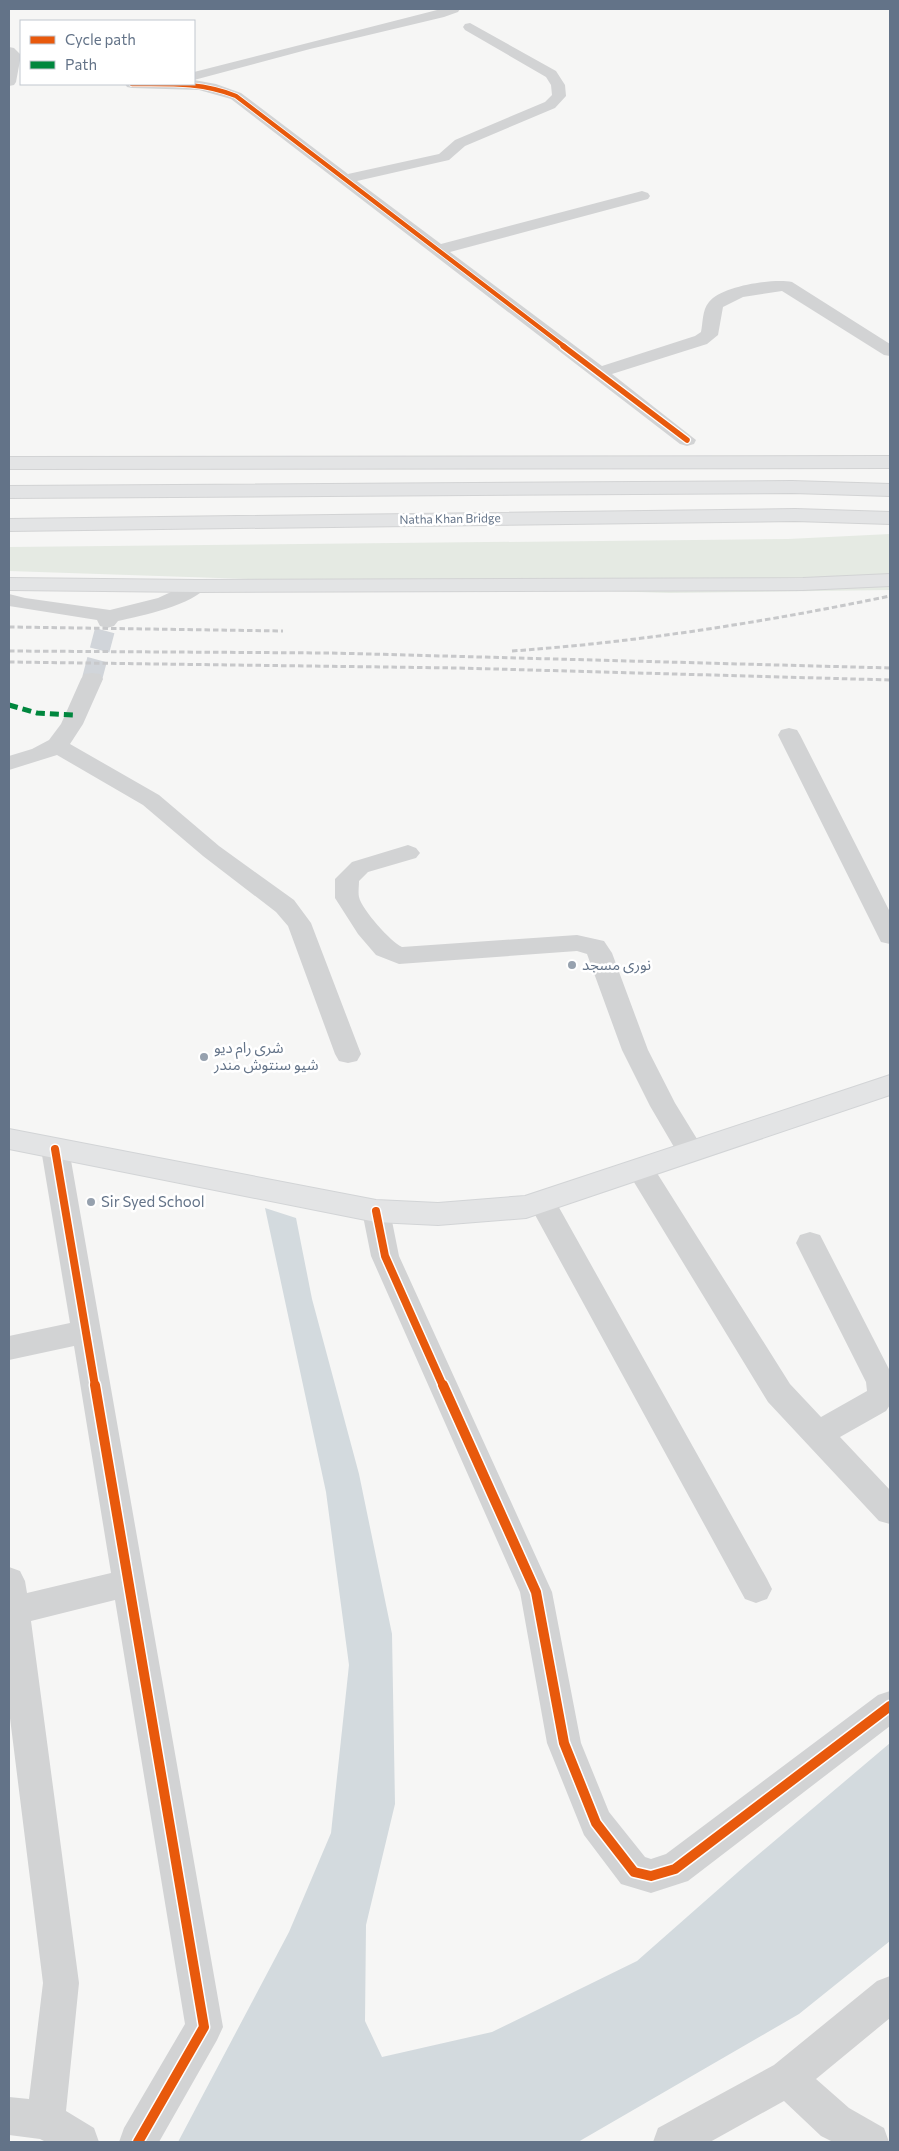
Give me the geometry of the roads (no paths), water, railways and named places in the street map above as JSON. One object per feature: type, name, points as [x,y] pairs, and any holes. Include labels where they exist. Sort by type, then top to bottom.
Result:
[{"type":"main road","points":[[9,463],[890,462]]},
{"type":"main road","name":"Natha Khan Bridge","points":[[9,492],[782,487],[890,490]]},
{"type":"main road","name":"Natha Khan Bridge","points":[[9,525],[795,515],[890,518]]},
{"type":"main road","points":[[9,584],[197,586],[793,584],[890,580]]},
{"type":"main road","points":[[9,1139],[376,1212],[438,1214],[526,1207],[890,1085]]},
{"type":"street","points":[[195,76],[454,9]]},
{"type":"street","points":[[345,179],[444,157],[460,143],[550,105],[559,96],[558,85],[551,74],[470,27]]},
{"type":"street","points":[[9,51],[14,55],[9,82]]},
{"type":"street","points":[[195,84],[219,88],[236,96],[687,440]]},
{"type":"street","points":[[437,250],[642,196]]},
{"type":"street","points":[[599,373],[701,340],[709,335],[716,304],[722,299],[769,286],[786,286],[890,351]]},
{"type":"street","points":[[9,600],[108,619],[177,599],[197,586]]},
{"type":"street","points":[[9,763],[39,754],[56,745],[66,734],[92,678]]},
{"type":"street","points":[[788,736],[890,936]]},
{"type":"street","points":[[56,745],[151,800],[211,851],[285,906],[299,923],[348,1054]]},
{"type":"street","points":[[408,853],[360,867],[347,879],[348,898],[367,928],[385,949],[399,956],[577,943],[595,947],[600,953],[635,1050],[663,1106],[691,1152]]},
{"type":"street","points":[[55,1149],[204,2027],[138,2142]]},
{"type":"street","points":[[640,1169],[779,1393],[890,1511]]},
{"type":"street","points":[[542,1202],[756,1589]]},
{"type":"street","points":[[376,1212],[385,1256],[536,1592],[564,1743],[596,1823],[634,1872],[651,1876],[675,1869],[890,1706]]},
{"type":"street","points":[[810,1243],[881,1382],[882,1394],[875,1402],[818,1434]]},
{"type":"street","points":[[9,1348],[85,1332]]},
{"type":"street","points":[[46,2120],[61,1982],[10,1602],[128,1583]]},
{"type":"street","points":[[672,2142],[787,2078],[890,1994]]},
{"type":"street","points":[[787,2078],[835,2122],[870,2142]]},
{"type":"street","points":[[9,2116],[46,2120],[80,2142]]},
{"type":"tunnel","points":[[92,679],[107,622]]},
{"type":"railway","points":[[512,651],[702,630],[890,596]]},
{"type":"railway","points":[[9,627],[283,631]]},
{"type":"railway","points":[[9,651],[332,653],[890,668]]},
{"type":"railway","points":[[9,662],[459,668],[890,680]]},
{"type":"place","name":"نوری مسجد","points":[[572,965]]},
{"type":"place","name":"شری رام دیو شیو سنتوش مندر","points":[[204,1057]]},
{"type":"place","name":"Sir Syed School","points":[[91,1202]]}]
